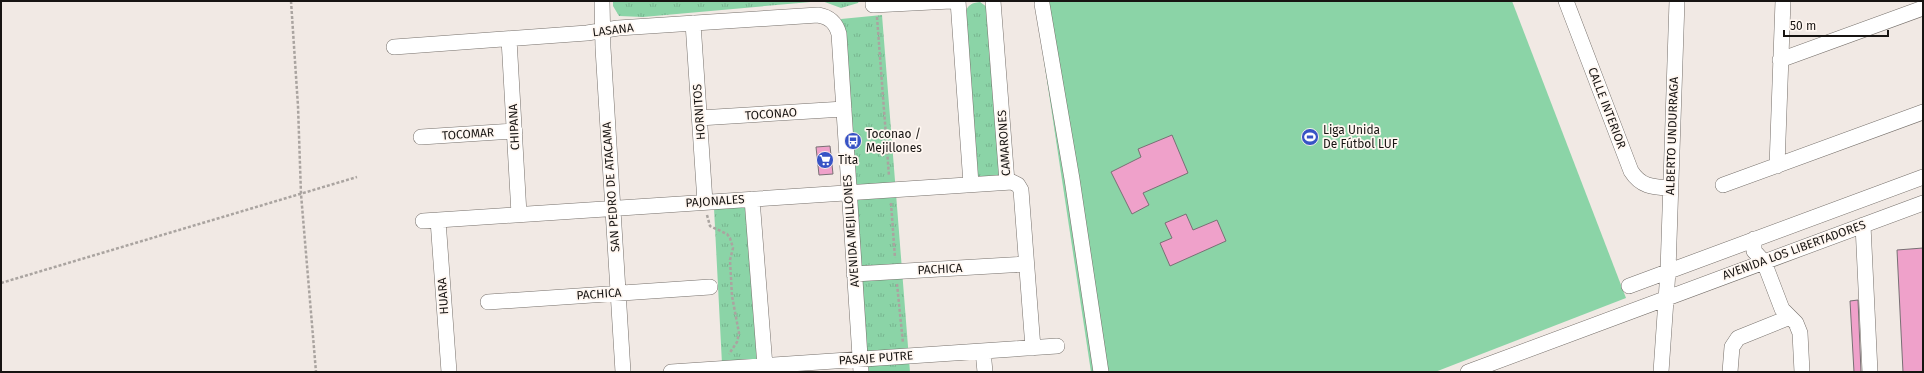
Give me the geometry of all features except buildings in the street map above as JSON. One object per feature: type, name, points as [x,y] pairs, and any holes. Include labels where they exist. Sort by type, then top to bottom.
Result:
[{"type":"street","name":"SAN PEDRO DE ATACAMA","points":[[602,1],[602,30],[612,208],[623,372]]},
{"type":"street","points":[[873,3],[951,1]]},
{"type":"street","points":[[958,1],[971,184]]},
{"type":"street","name":"CAMARONES","points":[[993,1],[1007,182],[1015,183],[1021,190],[1033,348]]},
{"type":"street","name":"CALLE INTERIOR","points":[[1566,1],[1631,171],[1635,178],[1645,185],[1671,188]]},
{"type":"street","name":"ALBERTO UNDURRAGA","points":[[1668,271],[1677,1]]},
{"type":"street","points":[[1777,166],[1783,1]]},
{"type":"street","points":[[1042,4],[1072,179],[1101,372]]},
{"type":"street","points":[[1780,60],[1923,8]]},
{"type":"street","name":"LASANA","points":[[394,47],[509,39],[693,23],[818,15],[832,20]]},
{"type":"street","name":"AVENIDA MEJILLONES","points":[[832,20],[839,34],[860,366]]},
{"type":"street","name":"HORNITOS","points":[[693,23],[705,202]]},
{"type":"street","name":"CHIPANA","points":[[509,39],[519,214]]},
{"type":"street","name":"TOCONAO","points":[[699,118],[844,109]]},
{"type":"street","points":[[1723,185],[1923,112]]},
{"type":"street","name":"TOCOMAR","points":[[421,137],[515,131]]},
{"type":"street","name":"AVENIDA LOS LIBERTADORES","points":[[1629,286],[1754,239],[1922,179]]},
{"type":"street","name":"PAJONALES","points":[[423,221],[1007,182]]},
{"type":"street","points":[[752,199],[765,366]]},
{"type":"street","name":"AVENIDA LOS LIBERTADORES","points":[[1468,372],[1923,203]]},
{"type":"street","name":"HUARA","points":[[438,220],[449,372]]},
{"type":"street","points":[[1863,225],[1870,372]]},
{"type":"street","points":[[1754,239],[1754,251],[1764,262],[1779,304],[1796,323],[1800,333],[1802,372]]},
{"type":"street","name":"PACHICA","points":[[854,274],[1026,264]]},
{"type":"street","points":[[1661,372],[1668,271]]},
{"type":"street","name":"PACHICA","points":[[488,302],[710,287]]},
{"type":"street","points":[[1730,372],[1732,347],[1738,338],[1790,317]]},
{"type":"street","name":"PASAJE PUTRE","points":[[671,372],[765,366],[860,366],[984,351],[1057,346]]},
{"type":"street","points":[[984,351],[985,372]]},
{"type":"path","points":[[291,1],[298,106],[301,194],[316,372]]},
{"type":"path","points":[[1,283],[357,177]]},
{"type":"path","points":[[705,202],[710,226],[727,234],[733,248],[730,260],[732,296],[739,333],[737,342],[718,370]]},
{"type":"green space","points":[[613,1],[822,1],[643,17],[619,16],[613,6]]},
{"type":"green space","points":[[822,1],[859,1],[858,3],[841,8]]},
{"type":"green space","name":"Liga Unida De Fútbol LUF","points":[[1035,1],[1512,1],[1626,298],[1435,372],[1091,372]]},
{"type":"green space","points":[[980,2],[987,7],[1002,175],[981,180],[978,176],[965,13],[970,5]]},
{"type":"green space","points":[[882,15],[910,372],[867,372],[841,19]]},
{"type":"green space","points":[[745,205],[748,209],[759,357],[754,361],[722,364],[714,208]]},
{"type":"place","name":"Liga Unida De Fútbol LUF","points":[[1310,137]]},
{"type":"place","name":"Toconao / Mejillones","points":[[853,141]]},
{"type":"place","name":"Tita","points":[[825,160]]}]
